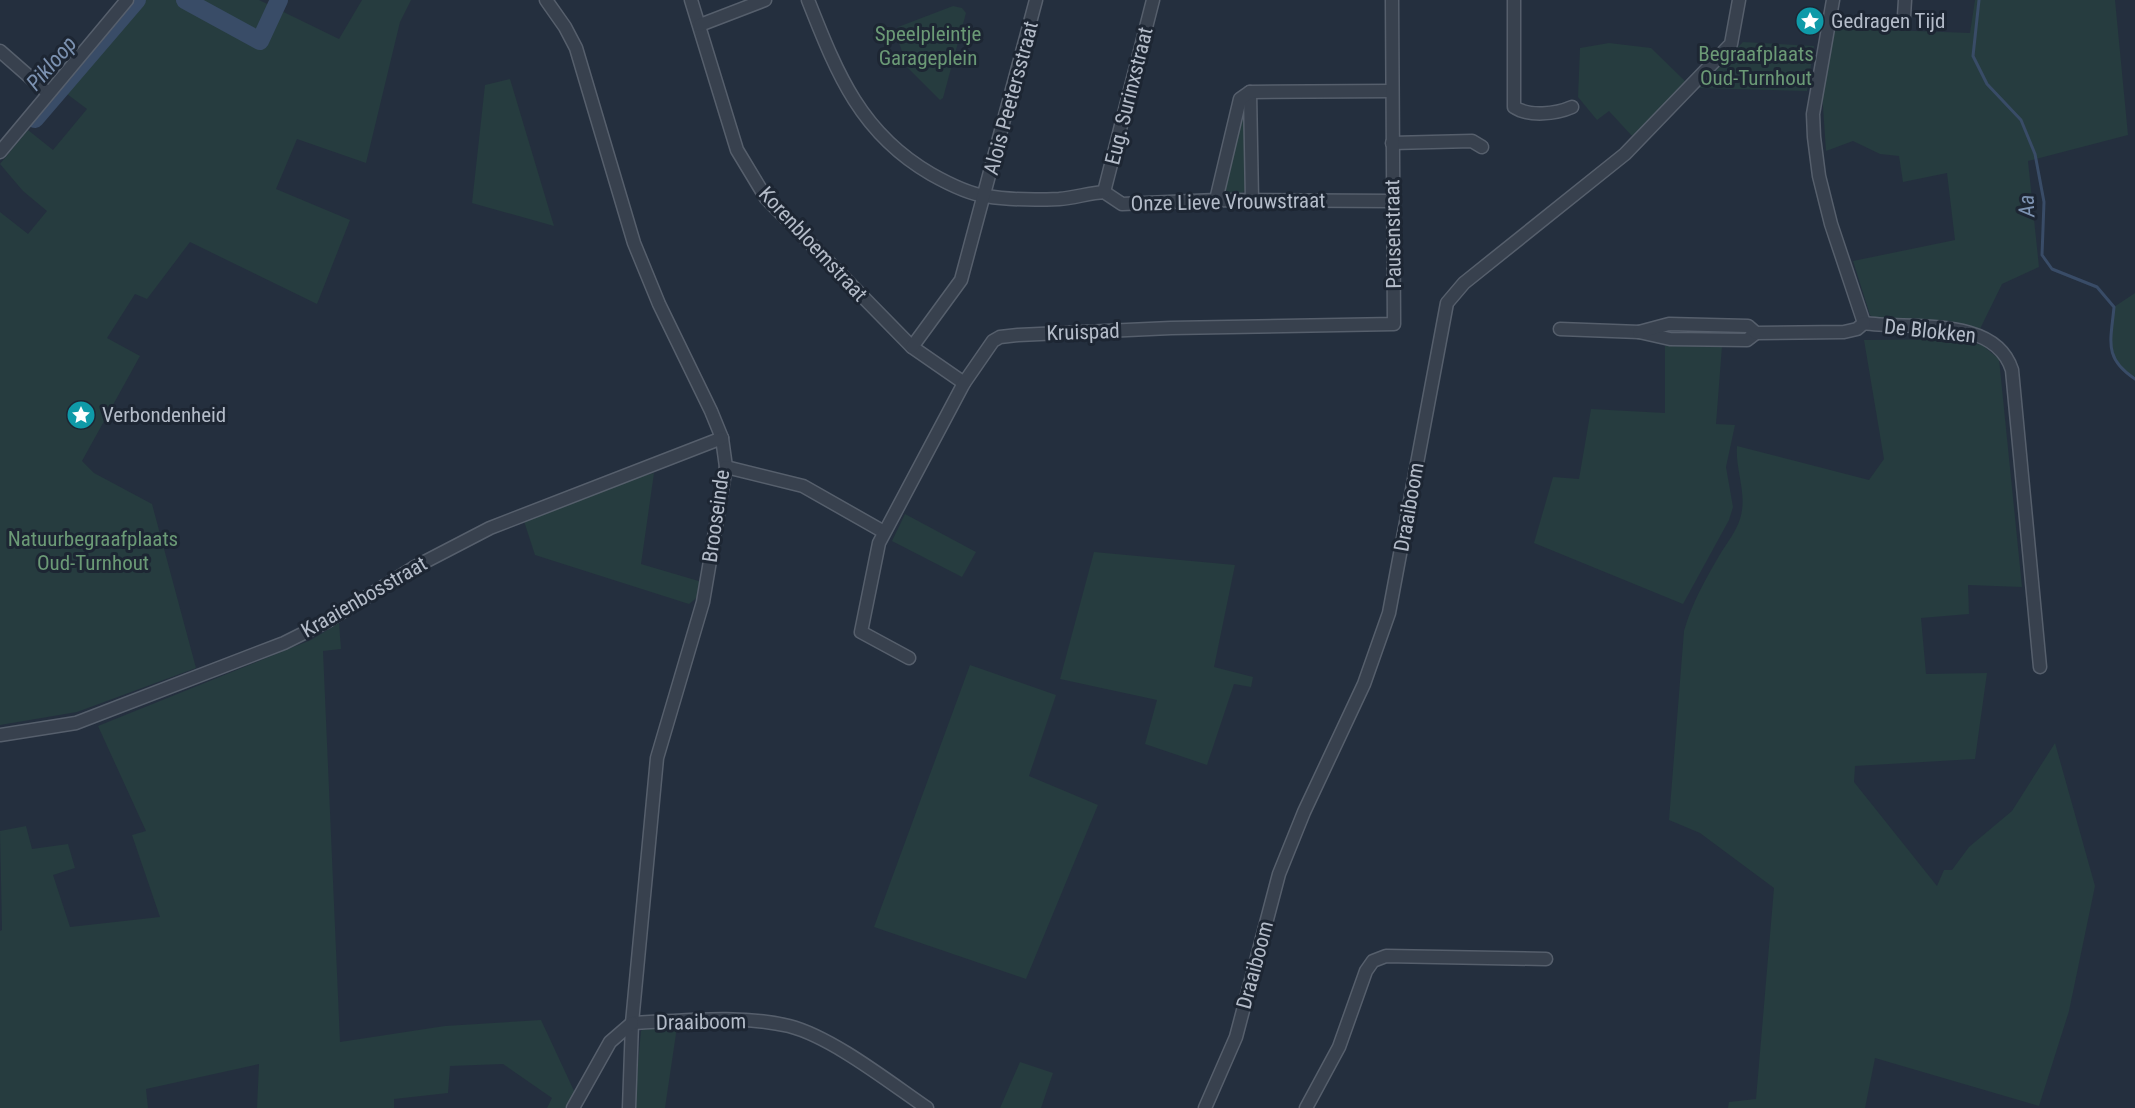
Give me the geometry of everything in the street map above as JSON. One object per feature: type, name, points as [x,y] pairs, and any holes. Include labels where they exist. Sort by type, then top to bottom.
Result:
[{"type":"street","points":[[2,149],[127,0]]},
{"type":"street","name":"Brooseinde","points":[[546,0],[565,27],[576,48],[634,243],[659,304],[722,438],[726,467],[703,602],[657,758],[632,1023],[629,1108]]},
{"type":"street","name":"Korenbloemstraat","points":[[691,0],[737,150],[766,198],[912,347],[964,383]]},
{"type":"street","points":[[700,25],[765,0]]},
{"type":"street","name":"Onze Lieve Vrouwstraat","points":[[808,0],[846,87],[871,125],[890,145],[921,168],[941,180],[985,196],[1061,199],[1104,192],[1122,204],[1216,200],[1392,201]]},
{"type":"street","name":"Alois Peetersstraat","points":[[912,347],[961,280],[1036,0]]},
{"type":"street","name":"Eug. Surinxstraat","points":[[1104,192],[1153,0]]},
{"type":"street","name":"Pausenstraat","points":[[1392,0],[1394,324]]},
{"type":"street","points":[[1514,0],[1514,106],[1526,112],[1559,112],[1572,107]]},
{"type":"street","name":"Draaiboom","points":[[1205,1108],[1236,1037],[1279,874],[1304,812],[1364,684],[1389,613],[1447,303],[1464,283],[1624,154],[1731,44],[1739,0]]},
{"type":"street","name":"De Blokken","points":[[1833,0],[1812,114],[1819,176],[1831,224],[1864,323],[1967,331],[1986,337],[2008,356],[2012,370],[2040,667]]},
{"type":"street","points":[[1904,16],[1905,0]]},
{"type":"street","points":[[0,51],[48,93]]},
{"type":"street","points":[[1216,200],[1239,99],[1250,92],[1391,91]]},
{"type":"street","points":[[1250,92],[1252,200]]},
{"type":"street","points":[[1392,143],[1472,141],[1482,147]]},
{"type":"street","points":[[1560,329],[1639,332],[1669,324],[1748,326],[1756,333],[1844,332],[1857,329],[1864,323]]},
{"type":"street","name":"Kruispad","points":[[909,658],[861,632],[876,555],[884,532],[964,383],[993,341],[1000,337],[1171,328],[1394,324]]},
{"type":"street","name":"Kraaienbosstraat","points":[[0,735],[76,723],[284,643],[328,621],[413,568],[490,528],[722,438]]},
{"type":"street","points":[[726,467],[803,486],[884,532]]},
{"type":"street","points":[[1306,1108],[1330,1066],[1366,972],[1373,961],[1386,956],[1546,959]]},
{"type":"street","name":"Draaiboom","points":[[632,1023],[745,1018],[790,1026],[844,1053],[927,1108]]},
{"type":"street","points":[[573,1108],[610,1042],[632,1023]]},
{"type":"green space","name":"Natuurbegraafplaats Oud-Turnhout","points":[[143,0],[259,0],[339,39],[362,0],[411,0],[400,22],[366,163],[297,139],[276,189],[350,220],[317,304],[190,242],[147,299],[135,294],[107,338],[140,356],[82,461],[94,473],[152,504],[196,668],[77,712],[0,725],[0,212],[28,234],[47,211],[23,191],[0,164],[28,130],[53,150],[87,109],[63,91]]},
{"type":"green space","points":[[1975,0],[2115,0],[2128,135],[2028,161],[2039,267],[2002,284],[1980,329],[1876,319],[1870,315],[1853,261],[1955,240],[1947,173],[1903,182],[1899,156],[1880,154],[1853,141],[1826,151],[1822,92],[1834,28],[1970,33]]},
{"type":"green space","name":"Speelpleintje Garageplein","points":[[953,6],[962,8],[966,13],[943,98],[940,100],[908,68],[895,32],[898,27]]},
{"type":"green space","name":"Begraafplaats Oud-Turnhout","points":[[1743,42],[1814,46],[1807,91],[1698,88]]},
{"type":"green space","points":[[1609,43],[1651,48],[1686,82],[1632,136],[1609,111],[1597,120],[1578,97],[1580,48]]},
{"type":"green space","points":[[510,79],[554,226],[472,203],[485,85]]},
{"type":"green space","points":[[1245,103],[1246,190],[1239,195],[1231,195],[1223,188]]},
{"type":"green space","points":[[2135,293],[2135,379],[2118,364],[2111,348],[2111,339],[2114,307]]},
{"type":"green space","points":[[1953,339],[1982,345],[1999,359],[2022,587],[1968,585],[1969,614],[1921,618],[1926,674],[1987,673],[1975,759],[1855,766],[1854,782],[1937,886],[1944,870],[1952,870],[1969,847],[2012,811],[2055,743],[2095,886],[2069,1011],[2039,1106],[1875,1058],[1865,1108],[1728,1108],[1729,1102],[1756,1099],[1774,888],[1700,833],[1669,820],[1684,631],[1699,592],[1740,519],[1743,501],[1737,446],[1869,480],[1884,459],[1864,340]]},
{"type":"green space","points":[[1665,346],[1722,346],[1716,424],[1735,425],[1726,467],[1733,507],[1729,520],[1683,604],[1534,543],[1553,477],[1579,479],[1591,409],[1665,413]]},
{"type":"green space","points":[[654,473],[641,564],[702,582],[699,596],[689,604],[535,555],[523,518],[589,491]]},
{"type":"green space","points":[[905,514],[976,552],[962,577],[892,541]]},
{"type":"green space","points":[[1094,552],[1235,565],[1214,667],[1253,677],[1251,687],[1234,684],[1207,765],[1145,744],[1157,700],[1060,679]]},
{"type":"green space","points":[[339,623],[341,649],[323,651],[340,1042],[445,1026],[541,1020],[575,1093],[566,1108],[547,1108],[552,1098],[503,1064],[450,1066],[448,1093],[394,1099],[394,1108],[257,1108],[259,1064],[146,1089],[148,1108],[0,1108],[0,931],[2,930],[0,831],[26,826],[32,849],[68,844],[75,868],[53,875],[70,927],[160,917],[132,835],[146,831],[98,726],[311,640]]},
{"type":"green space","points":[[970,665],[1056,695],[1029,776],[1098,805],[1026,979],[874,927]]},
{"type":"green space","points":[[677,1027],[665,1108],[634,1108],[641,1031],[645,1028]]},
{"type":"green space","points":[[1020,1062],[1053,1073],[1041,1108],[1000,1108]]},
{"type":"waterway","name":"Pikloop","points":[[35,119],[137,0]]},
{"type":"waterway","name":"Pikloop","points":[[185,0],[260,41],[279,0]]},
{"type":"waterway","name":"Aa","points":[[1979,0],[1973,56],[1987,84],[2021,120],[2035,154],[2044,202],[2042,255],[2052,269],[2097,287],[2114,307],[2111,348],[2118,364],[2135,379]]},
{"type":"place","name":"Gedragen Tijd","points":[[1810,21]]},
{"type":"place","name":"Verbondenheid","points":[[81,415]]}]
